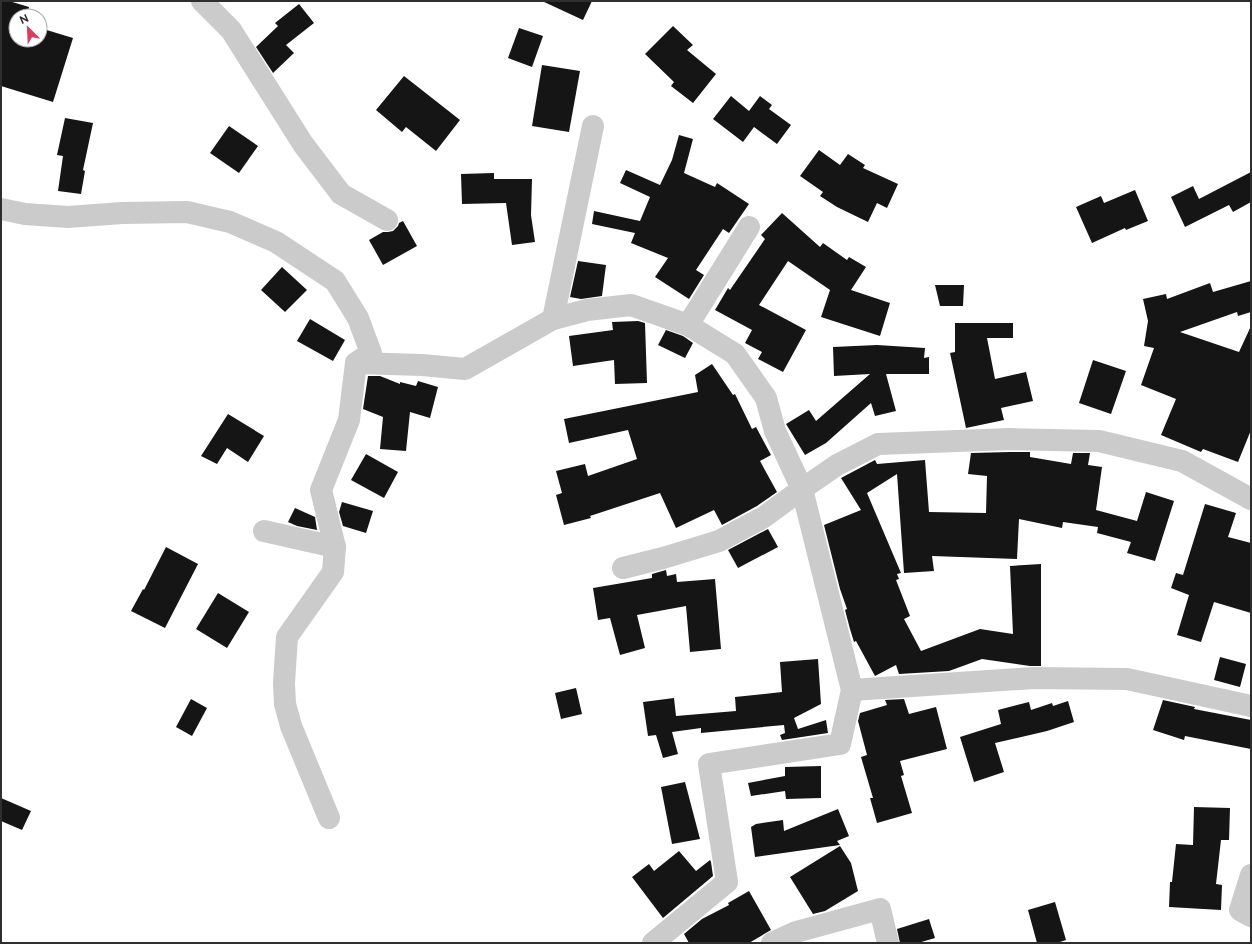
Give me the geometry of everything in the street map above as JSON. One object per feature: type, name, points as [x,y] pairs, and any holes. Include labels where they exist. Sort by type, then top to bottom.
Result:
[{"type":"street","points":[[202,1],[231,30],[303,144],[340,194],[387,220]]},
{"type":"street","points":[[553,319],[593,126]]},
{"type":"street","points":[[1,209],[25,214],[68,217],[122,213],[187,212],[230,222],[276,242],[335,281],[358,318],[371,353],[356,363],[348,420],[321,490],[334,547],[332,572],[287,637],[284,683],[285,704],[291,726],[329,818]]},
{"type":"street","points":[[688,325],[749,227]]},
{"type":"street","points":[[356,363],[422,365],[465,369],[553,319],[587,310],[631,305],[688,325],[735,354],[766,398],[775,431],[802,489],[852,690],[840,744],[709,764],[728,882],[664,939]]},
{"type":"street","points":[[623,568],[663,558],[719,541],[764,517],[837,465],[878,444],[1010,439],[1099,441],[1182,460],[1251,499]]},
{"type":"street","points":[[264,531],[334,547]]},
{"type":"street","points":[[852,690],[1034,678],[1127,679],[1251,706]]},
{"type":"street","points":[[1251,875],[1240,910],[1251,916]]},
{"type":"street","points":[[772,943],[796,937],[880,908],[888,943]]},
{"type":"building","points":[[1,1],[9,1],[29,7],[8,8],[8,48],[48,48],[48,30],[73,38],[53,102],[1,86]]},
{"type":"building","points":[[542,1],[592,1],[583,20]]},
{"type":"building","points":[[299,4],[314,23],[286,45],[294,53],[273,73],[256,47],[278,26],[275,23]]},
{"type":"building","points":[[673,26],[693,45],[687,50],[716,74],[693,103],[671,86],[674,82],[645,54]]},
{"type":"building","points":[[519,28],[543,36],[532,67],[508,58]]},
{"type":"building","points":[[542,65],[580,71],[569,132],[532,126]]},
{"type":"building","points":[[404,76],[460,120],[436,151],[406,127],[402,132],[376,110]]},
{"type":"building","points":[[731,96],[749,111],[760,96],[772,105],[769,109],[791,125],[777,144],[754,127],[743,142],[713,119]]},
{"type":"building","points":[[65,118],[93,123],[83,170],[85,171],[81,194],[58,191],[63,156],[57,155]]},
{"type":"building","points":[[229,126],[258,146],[239,173],[210,153]]},
{"type":"building","points":[[679,135],[693,139],[684,173],[715,187],[717,183],[749,204],[729,233],[723,229],[696,270],[704,275],[689,299],[655,277],[668,258],[631,243],[635,233],[592,224],[594,211],[640,221],[650,197],[620,183],[626,170],[660,185],[672,160]]},
{"type":"building","points":[[819,150],[840,165],[848,154],[865,165],[863,168],[898,184],[887,208],[877,203],[868,222],[837,207],[820,196],[823,192],[800,176]]},
{"type":"building","points":[[1251,172],[1251,202],[1233,212],[1229,205],[1185,227],[1171,197],[1193,186],[1199,199]]},
{"type":"building","points":[[494,173],[494,179],[532,179],[531,215],[535,242],[512,245],[506,203],[462,204],[461,174]]},
{"type":"building","points":[[1135,190],[1148,221],[1126,230],[1125,228],[1092,243],[1076,207],[1101,196],[1104,203]]},
{"type":"building","points":[[782,213],[820,247],[823,243],[847,260],[849,257],[866,267],[851,290],[890,303],[880,336],[821,317],[830,290],[788,261],[759,305],[806,330],[783,372],[758,359],[762,352],[745,343],[752,330],[715,310],[728,288],[730,290],[765,239],[761,235]]},
{"type":"building","points":[[403,221],[417,246],[383,265],[369,240],[383,232],[393,231],[399,223]]},
{"type":"building","points":[[578,261],[606,265],[602,296],[581,299],[570,297]]},
{"type":"building","points":[[282,267],[307,290],[285,312],[261,290]]},
{"type":"building","points":[[1251,281],[1251,312],[1238,316],[1237,312],[1180,332],[1239,352],[1251,326],[1251,430],[1238,462],[1203,449],[1201,452],[1161,435],[1176,399],[1141,385],[1154,348],[1144,346],[1148,321],[1143,299],[1166,294],[1167,299],[1210,283],[1213,292]]},
{"type":"building","points":[[935,285],[964,285],[963,306],[940,306]]},
{"type":"building","points":[[310,319],[345,340],[333,361],[297,341]]},
{"type":"building","points":[[638,321],[645,323],[647,383],[615,384],[614,360],[573,366],[569,336],[613,330],[612,322]]},
{"type":"building","points":[[955,323],[1013,323],[1013,338],[987,338],[995,379],[1026,372],[1033,401],[1001,408],[1004,420],[966,428],[950,353],[955,352]]},
{"type":"building","points":[[666,330],[683,336],[693,343],[685,358],[658,345]]},
{"type":"building","points":[[877,345],[925,348],[924,358],[929,357],[929,374],[886,374],[896,411],[875,416],[871,403],[826,443],[805,455],[786,424],[809,410],[816,421],[870,374],[834,376],[833,347]]},
{"type":"building","points":[[1093,360],[1126,371],[1111,414],[1079,403]]},
{"type":"building","points":[[712,364],[733,395],[735,394],[752,429],[756,427],[771,455],[760,461],[777,492],[757,506],[722,525],[714,510],[676,528],[660,493],[590,516],[591,518],[564,525],[556,495],[562,493],[556,471],[585,464],[588,476],[637,459],[628,430],[569,443],[564,419],[698,392],[695,375]]},
{"type":"building","points":[[368,376],[380,376],[400,384],[400,382],[416,386],[418,381],[438,387],[430,418],[410,412],[406,451],[380,449],[383,417],[363,409]]},
{"type":"building","points":[[228,414],[264,436],[248,462],[227,448],[217,464],[201,456]]},
{"type":"building","points":[[1030,452],[1030,457],[1071,464],[1073,453],[1090,453],[1088,465],[1102,467],[1096,510],[1137,521],[1146,492],[1174,501],[1155,561],[1127,553],[1131,542],[1097,533],[1098,527],[1063,522],[1062,528],[1019,519],[1017,559],[932,556],[934,571],[904,573],[897,474],[867,493],[901,573],[897,574],[899,579],[896,580],[910,616],[904,619],[921,651],[980,629],[1013,634],[1010,566],[1041,564],[1041,666],[1030,666],[982,659],[949,671],[899,674],[896,665],[875,676],[856,641],[854,642],[845,610],[847,609],[840,589],[824,525],[861,510],[841,478],[875,460],[877,464],[925,460],[929,512],[986,513],[987,476],[968,474],[971,453]]},
{"type":"building","points":[[366,454],[398,472],[384,498],[351,480]]},
{"type":"building","points":[[342,502],[373,511],[366,533],[343,526],[339,512]]},
{"type":"building","points":[[1205,504],[1236,513],[1228,537],[1251,543],[1251,613],[1214,602],[1201,642],[1177,635],[1189,595],[1171,588],[1176,573],[1183,575]]},
{"type":"building","points":[[295,508],[315,517],[317,530],[297,526],[288,522]]},
{"type":"building","points":[[768,529],[778,547],[738,568],[728,550]]},
{"type":"building","points":[[166,547],[198,564],[165,628],[131,611],[143,589],[144,590]]},
{"type":"building","points":[[666,570],[667,576],[676,574],[677,582],[715,579],[721,649],[690,652],[686,606],[637,615],[645,648],[620,655],[610,618],[598,620],[593,588],[652,578],[652,574]]},
{"type":"building","points":[[218,593],[249,612],[227,648],[196,629]]},
{"type":"building","points":[[1220,657],[1246,664],[1240,687],[1214,680]]},
{"type":"building","points":[[818,659],[821,704],[794,718],[798,729],[826,720],[828,733],[782,740],[780,735],[785,733],[784,725],[701,733],[701,728],[672,732],[678,754],[663,758],[656,735],[648,736],[643,702],[674,698],[676,716],[736,711],[735,697],[782,692],[780,662]]},
{"type":"building","points":[[576,688],[582,714],[561,719],[555,693]]},
{"type":"building","points":[[191,699],[207,708],[192,736],[176,727]]},
{"type":"building","points":[[904,699],[909,714],[936,707],[947,749],[900,761],[904,775],[901,776],[912,813],[877,823],[870,798],[873,798],[861,757],[867,755],[858,721],[860,713],[887,705],[885,700]]},
{"type":"building","points":[[1163,700],[1195,707],[1194,709],[1251,720],[1251,749],[1185,736],[1184,740],[1153,730]]},
{"type":"building","points":[[1068,701],[1074,722],[1047,731],[995,743],[1004,772],[974,782],[960,737],[1001,724],[998,710],[1029,702],[1031,710],[1052,703],[1053,706]]},
{"type":"building","points":[[821,766],[821,798],[786,799],[785,791],[751,796],[748,783],[785,776],[785,767]]},
{"type":"building","points":[[685,782],[700,839],[672,844],[661,787]]},
{"type":"building","points":[[1,798],[31,811],[22,830],[1,821]]},
{"type":"building","points":[[1194,807],[1230,808],[1229,840],[1221,840],[1216,884],[1222,885],[1221,910],[1169,907],[1170,882],[1172,882],[1176,844],[1193,845]]},
{"type":"building","points":[[838,809],[849,836],[837,841],[840,845],[755,857],[751,827],[756,824],[783,820],[784,831]]},
{"type":"building","points":[[840,846],[851,863],[858,891],[825,911],[813,914],[790,877]]},
{"type":"building","points":[[679,851],[696,871],[710,860],[713,876],[663,918],[632,877],[649,864],[654,871]]},
{"type":"building","points":[[749,891],[771,930],[749,943],[689,943],[684,934],[702,919],[729,905],[728,903]]},
{"type":"building","points":[[1055,902],[1066,940],[1057,943],[1037,943],[1028,910]]},
{"type":"building","points":[[929,919],[935,938],[918,943],[900,943],[897,929]]}]
